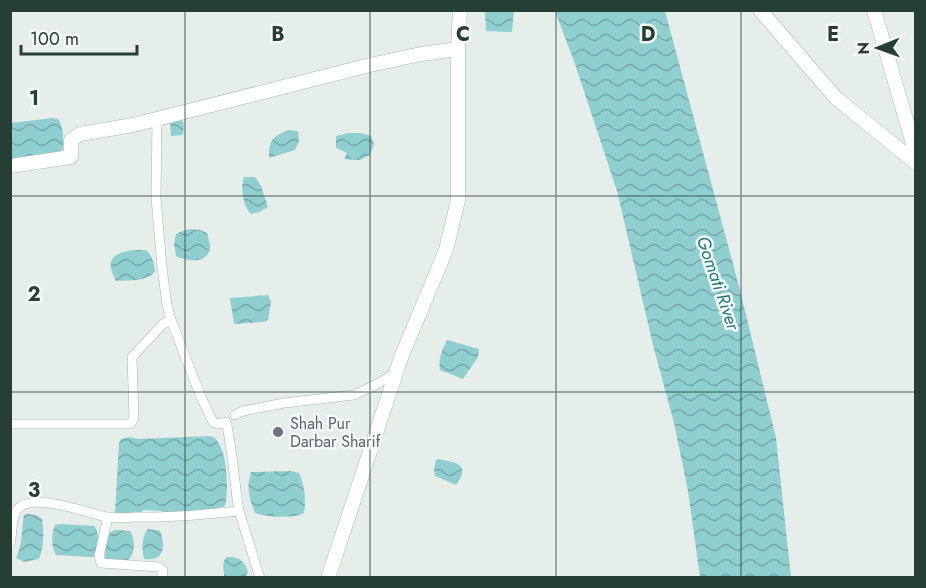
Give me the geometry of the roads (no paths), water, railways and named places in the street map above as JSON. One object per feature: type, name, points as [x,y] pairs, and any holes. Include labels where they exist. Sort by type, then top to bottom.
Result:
[{"type":"street","points":[[328,578],[397,372],[446,250],[458,200],[460,10]]},
{"type":"street","points":[[760,10],[836,98],[915,163]]},
{"type":"street","points":[[874,10],[915,154]]},
{"type":"street","points":[[10,166],[71,157],[71,140],[80,134],[133,125],[370,65],[458,49]]},
{"type":"street","points":[[157,118],[156,198],[167,305],[201,397],[213,422],[226,423],[239,511],[260,578]]},
{"type":"street","points":[[10,424],[130,424],[134,418],[132,357],[163,324],[171,320]]},
{"type":"street","points":[[235,415],[243,411],[284,403],[354,395],[375,386],[397,372]]},
{"type":"street","points":[[10,544],[14,517],[19,508],[27,504],[55,504],[108,517],[171,518],[239,511]]},
{"type":"street","points":[[108,517],[99,556],[101,563],[159,567],[162,571],[162,578]]},
{"type":"water","points":[[485,11],[514,11],[512,32],[486,31]]},
{"type":"water","name":"Gomati River","points":[[555,11],[665,11],[740,290],[776,438],[791,577],[700,577],[688,491],[674,423],[617,191]]},
{"type":"water","points":[[58,119],[61,126],[62,153],[11,158],[11,123]]},
{"type":"water","points":[[182,119],[183,135],[171,136],[170,120]]},
{"type":"water","points":[[288,130],[298,131],[299,141],[295,150],[269,158],[272,140]]},
{"type":"water","points":[[348,133],[371,136],[374,144],[370,155],[360,160],[344,159],[347,153],[336,148],[336,136]]},
{"type":"water","points":[[244,177],[255,177],[261,186],[268,207],[260,212],[251,214],[244,202],[242,191]]},
{"type":"water","points":[[191,229],[207,233],[210,248],[205,257],[201,259],[190,260],[176,256],[174,244],[176,234]]},
{"type":"water","points":[[132,250],[146,250],[153,260],[155,272],[142,279],[116,281],[111,268],[112,260],[119,254]]},
{"type":"water","points":[[268,295],[271,302],[268,320],[234,324],[230,298]]},
{"type":"water","points":[[447,340],[479,349],[478,357],[463,379],[440,370],[441,355]]},
{"type":"water","points":[[210,436],[216,440],[224,456],[227,478],[225,506],[164,514],[162,511],[144,510],[139,514],[115,514],[121,439]]},
{"type":"water","points":[[436,460],[456,463],[462,469],[456,485],[435,476]]},
{"type":"water","points":[[291,471],[299,473],[303,483],[304,513],[280,517],[255,513],[249,493],[251,472]]},
{"type":"water","points":[[24,515],[36,515],[42,519],[43,539],[39,559],[24,562],[16,558],[21,543]]},
{"type":"water","points":[[55,525],[94,526],[99,540],[95,556],[56,555],[52,536]]},
{"type":"water","points":[[148,529],[160,531],[163,547],[162,552],[156,558],[144,559],[143,540]]},
{"type":"water","points":[[117,530],[130,531],[132,534],[133,550],[128,560],[105,559],[107,537]]},
{"type":"water","points":[[227,557],[235,557],[243,562],[248,573],[245,577],[224,576],[223,563]]},
{"type":"place","name":"Shah Pur Darbar Sharif","points":[[278,432]]}]
